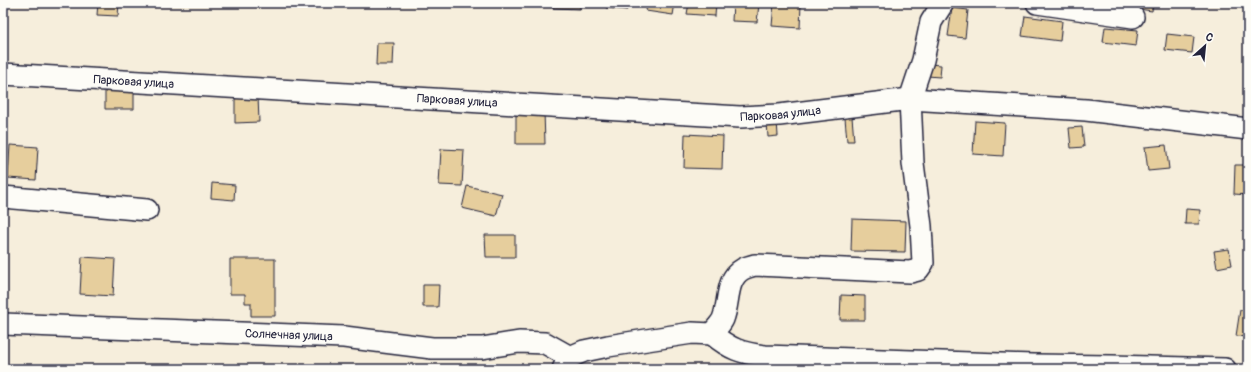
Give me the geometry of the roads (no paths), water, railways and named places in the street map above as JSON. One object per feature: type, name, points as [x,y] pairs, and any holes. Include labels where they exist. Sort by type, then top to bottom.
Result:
[{"type":"street","points":[[712,334],[722,320],[727,305],[729,288],[735,276],[743,269],[755,265],[910,272],[918,270],[923,263],[921,226],[913,163],[910,99],[923,60],[931,22],[943,3]]},
{"type":"street","points":[[1037,3],[1133,17]]},
{"type":"street","name":"Парковая улица","points":[[3,74],[740,117],[779,115],[910,99],[1086,110],[1248,129]]},
{"type":"street","points":[[3,197],[148,210]]},
{"type":"street","name":"Солнечная улица","points":[[3,324],[344,337],[432,348],[482,348],[519,342],[545,343],[566,363]]},
{"type":"street","points":[[566,363],[584,351],[692,333],[712,334],[733,349],[746,354],[765,356],[1032,365],[1225,369]]}]
